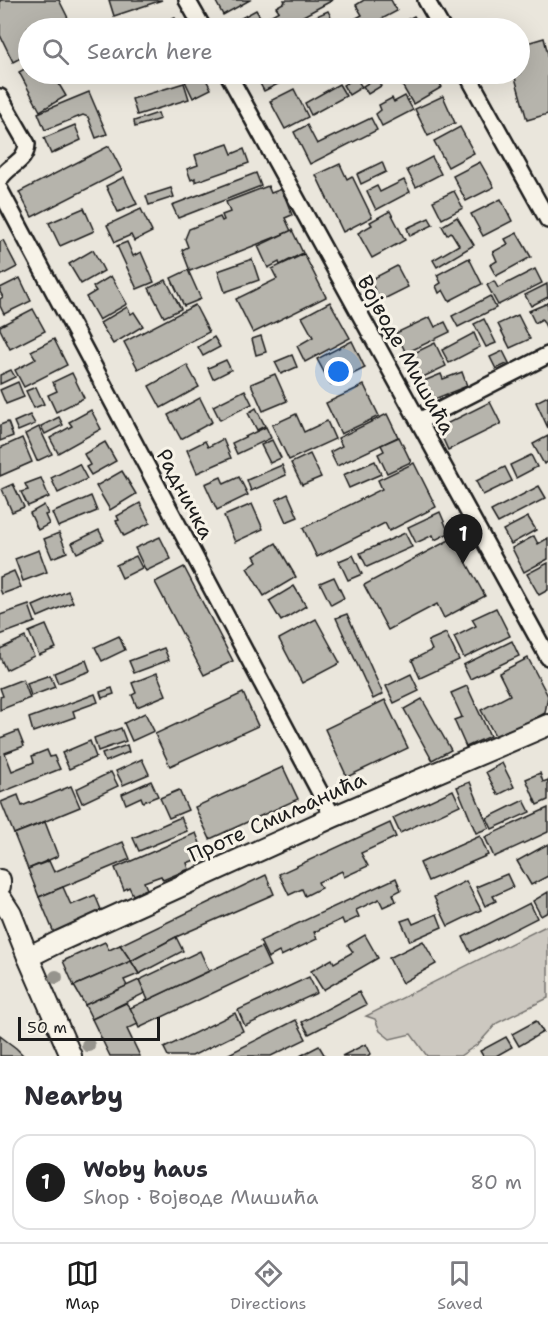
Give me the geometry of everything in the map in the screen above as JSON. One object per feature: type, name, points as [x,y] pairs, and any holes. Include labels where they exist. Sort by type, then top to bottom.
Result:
[{"type":"street","points":[[188,0],[198,18]]},
{"type":"street","points":[[426,0],[436,18]]},
{"type":"street","name":"Војводе Мишића","points":[[233,84],[548,657]]},
{"type":"street","points":[[473,84],[548,220]]},
{"type":"street","points":[[0,96],[27,144],[24,157],[4,172],[0,179]]},
{"type":"street","name":"Радничка","points":[[0,190],[333,817]]},
{"type":"street","points":[[418,421],[548,355]]},
{"type":"street","name":"Проте Смиљанића","points":[[28,957],[333,817],[548,725]]},
{"type":"street","points":[[0,880],[0,886]]},
{"type":"street","points":[[0,899],[11,914],[71,1056]]},
{"type":"shaded area","points":[[546,926],[548,929],[548,998],[497,1023],[478,1044],[460,1056],[427,1056],[411,1034],[390,1039],[380,1031],[375,1019],[366,1016]]},
{"type":"building","points":[[0,0],[59,0],[68,18],[18,18],[18,59],[13,62],[0,35]]},
{"type":"building","points":[[109,0],[162,0],[114,16]]},
{"type":"building","points":[[215,0],[250,0],[223,15]]},
{"type":"building","points":[[284,0],[333,0],[300,18],[269,18],[279,11],[276,7],[285,2]]},
{"type":"building","points":[[364,0],[391,0],[397,11],[384,18],[356,18],[362,15],[356,5]]},
{"type":"building","points":[[256,10],[261,18],[241,18]]},
{"type":"building","points":[[328,11],[332,18],[312,18]]},
{"type":"building","points":[[544,38],[548,54],[548,114],[527,120],[517,84],[530,84],[530,42]]},
{"type":"building","points":[[25,84],[59,84],[66,96],[40,111]]},
{"type":"building","points":[[184,84],[189,99],[137,115],[132,99]]},
{"type":"building","points":[[186,84],[208,84],[211,89],[193,98]]},
{"type":"building","points":[[260,84],[278,84],[264,91]]},
{"type":"building","points":[[339,84],[346,96],[311,115],[305,103]]},
{"type":"building","points":[[360,84],[362,87],[349,95],[343,85]]},
{"type":"building","points":[[380,84],[381,86],[368,94],[363,86]]},
{"type":"building","points":[[401,84],[440,84],[442,87],[413,104]]},
{"type":"building","points":[[294,89],[308,117],[285,129],[270,101]]},
{"type":"building","points":[[89,92],[107,134],[96,138],[88,117],[83,115],[45,130],[38,113]]},
{"type":"building","points":[[405,96],[413,110],[382,126],[376,114],[381,110],[379,105],[392,98],[394,102]]},
{"type":"building","points":[[443,96],[455,123],[428,136],[415,109]]},
{"type":"building","points":[[158,113],[160,119],[135,127],[134,121]]},
{"type":"building","points":[[371,118],[377,130],[310,164],[294,132],[307,125],[317,144]]},
{"type":"building","points":[[75,125],[81,140],[51,154],[44,138]]},
{"type":"building","points":[[460,127],[474,153],[448,167],[434,141]]},
{"type":"building","points":[[228,144],[232,154],[244,149],[249,163],[195,182],[195,178],[191,180],[187,169],[198,165],[195,155]]},
{"type":"building","points":[[109,146],[122,171],[32,217],[19,192]]},
{"type":"building","points":[[432,157],[441,174],[416,187],[407,170]]},
{"type":"building","points":[[382,162],[386,172],[361,184],[357,174]]},
{"type":"building","points":[[480,162],[494,187],[466,201],[453,176]]},
{"type":"building","points":[[340,164],[347,179],[352,176],[372,217],[343,232],[316,175]]},
{"type":"building","points":[[256,173],[261,186],[178,218],[172,205]]},
{"type":"building","points":[[124,177],[137,204],[118,212],[106,186]]},
{"type":"building","points":[[404,180],[410,192],[376,210],[367,191],[377,186],[380,192]]},
{"type":"building","points":[[268,186],[271,193],[282,189],[292,215],[285,218],[291,231],[190,271],[182,250],[188,247],[185,239],[189,229],[220,217],[222,221],[224,220],[222,215],[230,212],[226,202]]},
{"type":"building","points":[[171,188],[174,197],[149,205],[146,196]]},
{"type":"building","points":[[454,191],[463,208],[442,219],[433,201]]},
{"type":"building","points":[[501,199],[512,221],[483,236],[471,214]]},
{"type":"building","points":[[84,208],[94,231],[60,246],[49,223]]},
{"type":"building","points":[[141,209],[152,232],[134,241],[131,235],[115,242],[107,225]]},
{"type":"building","points":[[390,211],[405,240],[372,258],[358,233],[372,225],[370,222]]},
{"type":"building","points":[[457,217],[474,245],[437,267],[433,260],[459,245],[451,232],[447,235],[442,226]]},
{"type":"building","points":[[429,218],[433,225],[410,236],[407,228]]},
{"type":"building","points":[[292,230],[303,253],[280,265],[279,262],[268,268],[258,246]]},
{"type":"building","points":[[517,233],[531,257],[496,276],[490,265],[497,261],[493,252],[508,244],[505,239]]},
{"type":"building","points":[[3,240],[17,267],[0,276],[0,242]]},
{"type":"building","points":[[127,242],[133,256],[141,252],[154,282],[137,289],[117,246]]},
{"type":"building","points":[[93,250],[104,271],[81,284],[69,264]]},
{"type":"building","points":[[304,254],[326,297],[253,333],[236,299],[277,279],[272,269]]},
{"type":"building","points":[[469,258],[482,284],[449,301],[443,290],[439,293],[436,286],[441,283],[437,275]]},
{"type":"building","points":[[252,259],[259,280],[225,292],[218,271]]},
{"type":"building","points":[[397,266],[408,287],[380,301],[370,280]]},
{"type":"building","points":[[535,269],[542,283],[498,305],[487,285],[494,281],[498,288]]},
{"type":"building","points":[[188,270],[201,299],[184,306],[171,278]]},
{"type":"building","points":[[111,276],[127,304],[99,320],[86,297],[96,291],[93,287]]},
{"type":"building","points":[[20,278],[31,301],[4,314],[0,306],[0,299],[3,297],[0,288]]},
{"type":"building","points":[[166,280],[181,309],[164,317],[149,288]]},
{"type":"building","points":[[547,284],[548,297],[531,306],[525,295]]},
{"type":"building","points":[[490,296],[496,308],[458,327],[452,316]]},
{"type":"building","points":[[330,302],[350,338],[305,362],[297,346],[313,337],[302,317]]},
{"type":"building","points":[[548,303],[547,329],[542,319],[535,323],[529,311]]},
{"type":"building","points":[[195,305],[209,332],[138,369],[124,342]]},
{"type":"building","points":[[127,307],[131,314],[134,312],[143,326],[113,344],[100,323]]},
{"type":"building","points":[[33,309],[45,331],[10,349],[0,326]]},
{"type":"building","points":[[518,315],[530,339],[510,348],[498,324]]},
{"type":"building","points":[[430,317],[435,327],[445,322],[450,332],[406,353],[396,333]]},
{"type":"building","points":[[484,319],[496,343],[486,347],[474,324]]},
{"type":"building","points":[[474,333],[480,347],[449,363],[442,350]]},
{"type":"building","points":[[261,336],[266,352],[256,355],[252,339]]},
{"type":"building","points":[[214,337],[220,347],[203,356],[198,347]]},
{"type":"building","points":[[54,339],[67,365],[24,387],[15,370],[36,359],[31,351]]},
{"type":"building","points":[[352,341],[365,368],[331,385],[317,359]]},
{"type":"building","points":[[435,343],[446,366],[419,379],[408,356]]},
{"type":"building","points":[[503,351],[509,363],[496,369],[490,357]]},
{"type":"building","points":[[292,355],[297,367],[281,374],[275,362]]},
{"type":"building","points":[[226,360],[231,370],[213,379],[208,368]]},
{"type":"building","points":[[187,365],[199,387],[161,408],[149,386]]},
{"type":"building","points":[[11,370],[15,377],[0,384],[0,375]]},
{"type":"building","points":[[462,372],[467,386],[432,400],[424,381],[441,374],[443,379]]},
{"type":"building","points":[[72,373],[84,398],[56,412],[48,395],[57,391],[53,382]]},
{"type":"building","points":[[275,374],[287,401],[263,411],[251,384]]},
{"type":"building","points":[[18,382],[24,397],[6,404],[0,390]]},
{"type":"building","points":[[364,385],[379,416],[341,434],[326,403]]},
{"type":"building","points":[[36,387],[44,404],[34,408],[26,391]]},
{"type":"building","points":[[245,390],[252,404],[220,420],[213,406]]},
{"type":"building","points":[[548,396],[548,428],[536,402]]},
{"type":"building","points":[[200,398],[212,422],[181,439],[168,415]]},
{"type":"building","points":[[490,402],[501,424],[448,450],[438,428]]},
{"type":"building","points":[[256,408],[265,426],[257,430],[248,413]]},
{"type":"building","points":[[91,410],[101,429],[58,453],[50,438],[72,426],[69,422]]},
{"type":"building","points":[[296,414],[304,432],[327,421],[335,439],[289,460],[272,425]]},
{"type":"building","points":[[387,414],[398,437],[337,466],[330,452],[342,446],[338,438]]},
{"type":"building","points":[[30,415],[35,424],[18,431],[14,422]]},
{"type":"building","points":[[59,417],[63,425],[45,434],[41,426]]},
{"type":"building","points":[[8,422],[13,436],[0,441],[0,425]]},
{"type":"building","points":[[39,427],[52,454],[37,461],[25,434]]},
{"type":"building","points":[[266,427],[271,438],[237,454],[232,443]]},
{"type":"building","points":[[548,436],[548,462],[544,464],[533,444]]},
{"type":"building","points":[[399,437],[411,462],[387,473],[378,454],[384,451],[381,445]]},
{"type":"building","points":[[22,438],[32,462],[0,476],[0,448]]},
{"type":"building","points":[[223,439],[231,458],[197,473],[187,450],[205,441],[208,447]]},
{"type":"building","points":[[272,440],[281,458],[270,463],[261,445]]},
{"type":"building","points":[[105,442],[116,461],[91,475],[86,467],[90,465],[84,454]]},
{"type":"building","points":[[310,454],[321,477],[302,485],[291,463]]},
{"type":"building","points":[[531,455],[537,467],[516,478],[510,465]]},
{"type":"building","points":[[375,461],[381,474],[349,488],[343,475]]},
{"type":"building","points":[[414,463],[436,507],[389,531],[385,523],[317,557],[303,528],[382,489],[378,480]]},
{"type":"building","points":[[79,464],[87,479],[58,493],[51,478]]},
{"type":"building","points":[[282,465],[286,475],[251,491],[247,480]]},
{"type":"building","points":[[505,467],[512,481],[483,495],[476,481]]},
{"type":"building","points":[[122,471],[136,494],[110,510],[96,486]]},
{"type":"building","points":[[221,477],[224,484],[239,477],[248,495],[217,510],[205,484]]},
{"type":"building","points":[[41,478],[49,497],[28,506],[21,492],[28,490],[25,484]]},
{"type":"building","points":[[13,484],[24,507],[12,512],[2,489]]},
{"type":"building","points":[[539,486],[546,498],[498,523],[491,511]]},
{"type":"building","points":[[288,494],[298,517],[286,522],[276,500]]},
{"type":"building","points":[[91,496],[97,511],[58,527],[52,513]]},
{"type":"building","points":[[140,503],[150,523],[124,536],[116,521],[119,520],[117,516]]},
{"type":"building","points":[[252,504],[263,529],[235,542],[224,516]]},
{"type":"building","points":[[44,505],[49,524],[38,530],[30,513]]},
{"type":"building","points":[[440,512],[449,533],[435,540],[433,535],[416,543],[408,527]]},
{"type":"building","points":[[528,517],[536,530],[511,544],[503,530]]},
{"type":"building","points":[[99,530],[104,540],[77,553],[72,543]]},
{"type":"building","points":[[59,533],[67,552],[52,558],[44,539]]},
{"type":"building","points":[[405,533],[412,547],[367,567],[360,553]]},
{"type":"building","points":[[534,536],[538,544],[548,538],[548,559],[524,572],[512,548]]},
{"type":"building","points":[[160,537],[171,559],[146,571],[135,548]]},
{"type":"building","points":[[453,538],[485,596],[444,618],[437,604],[388,630],[364,585]]},
{"type":"building","points":[[276,543],[296,577],[264,596],[247,568],[257,561],[254,556]]},
{"type":"building","points":[[39,550],[47,572],[23,581],[15,559]]},
{"type":"building","points":[[353,555],[362,574],[348,580],[339,561]]},
{"type":"building","points":[[136,556],[142,568],[122,578],[116,565]]},
{"type":"building","points":[[548,563],[548,590],[539,595],[527,574]]},
{"type":"building","points":[[184,567],[233,661],[204,675],[155,582]]},
{"type":"building","points":[[14,571],[21,587],[2,594],[0,577]]},
{"type":"building","points":[[334,577],[344,598],[331,605],[320,583]]},
{"type":"building","points":[[294,586],[306,606],[281,621],[269,601]]},
{"type":"building","points":[[68,591],[73,602],[38,617],[33,606]]},
{"type":"building","points":[[29,605],[35,622],[0,635],[0,615]]},
{"type":"building","points":[[496,608],[510,636],[464,658],[454,637],[476,626],[472,619]]},
{"type":"building","points":[[347,614],[383,694],[373,699],[336,618]]},
{"type":"building","points":[[316,619],[340,663],[302,683],[279,639]]},
{"type":"building","points":[[46,625],[56,648],[39,655],[29,632]]},
{"type":"building","points":[[446,633],[459,660],[420,678],[412,660],[432,650],[428,641]]},
{"type":"building","points":[[119,636],[125,650],[102,661],[95,647]]},
{"type":"building","points":[[25,637],[34,656],[6,670],[0,657],[0,649]]},
{"type":"building","points":[[512,641],[519,656],[470,679],[463,665]]},
{"type":"building","points":[[164,648],[169,660],[134,673],[129,661]]},
{"type":"building","points":[[528,658],[548,696],[545,713],[497,739],[481,710],[510,695],[499,673]]},
{"type":"building","points":[[86,660],[90,671],[58,683],[54,673]]},
{"type":"building","points":[[157,673],[166,695],[137,707],[132,695],[136,693],[132,683]]},
{"type":"building","points":[[411,674],[419,691],[394,703],[386,686]]},
{"type":"building","points":[[50,675],[55,687],[31,696],[27,683]]},
{"type":"building","points":[[23,679],[30,698],[0,710],[0,697],[3,696],[0,688]]},
{"type":"building","points":[[467,686],[490,736],[466,747],[454,720],[462,717],[451,693]]},
{"type":"building","points":[[112,688],[114,694],[102,698],[100,692]]},
{"type":"building","points":[[243,693],[258,726],[170,766],[155,734]]},
{"type":"building","points":[[95,694],[98,702],[73,711],[75,717],[33,732],[29,718]]},
{"type":"building","points":[[422,699],[451,750],[432,760],[404,709]]},
{"type":"building","points":[[385,700],[408,748],[347,777],[325,729]]},
{"type":"building","points":[[145,713],[154,731],[132,741],[124,723]]},
{"type":"building","points":[[121,728],[126,741],[98,751],[94,738]]},
{"type":"building","points":[[18,731],[24,746],[5,753],[12,771],[34,762],[32,756],[47,750],[50,757],[54,756],[60,769],[0,793],[0,738]]},
{"type":"building","points":[[90,741],[96,757],[69,769],[62,753]]},
{"type":"building","points":[[127,745],[129,752],[105,762],[102,754]]},
{"type":"building","points":[[142,759],[149,774],[123,785],[116,771]]},
{"type":"building","points":[[502,763],[514,787],[498,795],[486,772]]},
{"type":"building","points":[[283,767],[298,799],[210,839],[195,807]]},
{"type":"building","points":[[111,772],[118,786],[82,803],[76,789]]},
{"type":"building","points":[[540,773],[543,782],[548,780],[548,800],[537,805],[526,779]]},
{"type":"building","points":[[151,781],[158,796],[143,802],[141,797],[126,804],[122,794]]},
{"type":"building","points":[[470,782],[489,828],[476,833],[457,787]]},
{"type":"building","points":[[71,786],[80,807],[14,834],[1,802],[18,795],[22,806]]},
{"type":"building","points":[[179,790],[188,810],[169,818],[160,798]]},
{"type":"building","points":[[453,790],[460,805],[400,833],[393,818]]},
{"type":"building","points":[[524,800],[530,812],[492,829],[487,818]]},
{"type":"building","points":[[548,808],[548,832],[494,857],[485,837]]},
{"type":"building","points":[[181,817],[187,831],[139,851],[133,838]]},
{"type":"building","points":[[45,822],[58,856],[28,869],[14,834]]},
{"type":"building","points":[[390,823],[396,837],[361,853],[368,866],[344,877],[342,871],[318,882],[321,888],[305,896],[302,889],[289,895],[279,874]]},
{"type":"building","points":[[196,833],[205,856],[187,863],[189,869],[163,880],[161,876],[144,882],[147,889],[133,895],[129,887],[124,890],[115,868]]},
{"type":"building","points":[[480,836],[488,855],[428,881],[420,863]]},
{"type":"building","points":[[123,842],[130,859],[39,897],[28,869],[49,861],[54,872]]},
{"type":"building","points":[[548,844],[548,876],[531,885],[517,861]]},
{"type":"building","points":[[507,874],[513,887],[493,896],[496,901],[485,906],[476,887]]},
{"type":"building","points":[[266,875],[274,894],[176,937],[131,961],[120,945]]},
{"type":"building","points":[[396,878],[401,890],[393,894],[396,901],[383,907],[379,899],[356,910],[359,917],[344,924],[342,919],[314,932],[317,939],[281,956],[279,952],[268,958],[260,941]]},
{"type":"building","points":[[466,881],[481,910],[448,926],[434,897]]},
{"type":"building","points":[[63,887],[71,905],[95,895],[102,912],[54,933],[39,897]]},
{"type":"building","points":[[548,892],[548,912],[541,916],[533,901]]},
{"type":"building","points":[[530,903],[537,918],[470,952],[463,937]]},
{"type":"building","points":[[437,914],[442,927],[410,941],[401,921],[410,918],[413,924]]},
{"type":"building","points":[[365,935],[378,958],[323,990],[311,971],[332,959],[334,963],[353,952],[348,945]]},
{"type":"building","points":[[176,937],[183,951],[139,974],[131,961]]},
{"type":"building","points":[[423,941],[436,964],[402,983],[389,958]]},
{"type":"building","points":[[105,942],[109,950],[120,945],[131,961],[74,986],[63,961]]},
{"type":"building","points":[[261,947],[270,966],[139,1028],[130,1008]]},
{"type":"building","points":[[200,951],[209,971],[148,1000],[139,980]]},
{"type":"building","points":[[131,961],[139,974],[124,980],[127,986],[85,1005],[74,986]]},
{"type":"building","points":[[309,977],[317,993],[245,1026],[238,1010]]},
{"type":"building","points":[[139,980],[145,993],[92,1019],[85,1005]]},
{"type":"building","points":[[359,992],[366,1005],[309,1034],[302,1022]]},
{"type":"building","points":[[126,1003],[138,1024],[127,1029],[140,1056],[110,1056],[92,1019]]},
{"type":"building","points":[[235,1013],[243,1031],[192,1056],[168,1056],[164,1048]]},
{"type":"building","points":[[296,1020],[306,1039],[271,1056],[225,1056]]},
{"type":"building","points":[[536,1021],[543,1032],[519,1046],[512,1034]]},
{"type":"building","points":[[0,1036],[16,1048],[24,1056],[0,1056]]},
{"type":"building","points":[[506,1037],[512,1047],[496,1056],[483,1056],[480,1051]]},
{"type":"building","points":[[366,1044],[371,1054],[367,1056],[342,1056]]},
{"type":"building","points":[[319,1046],[325,1056],[300,1056]]},
{"type":"place","name":"Woby haus","points":[[463,564]]}]
